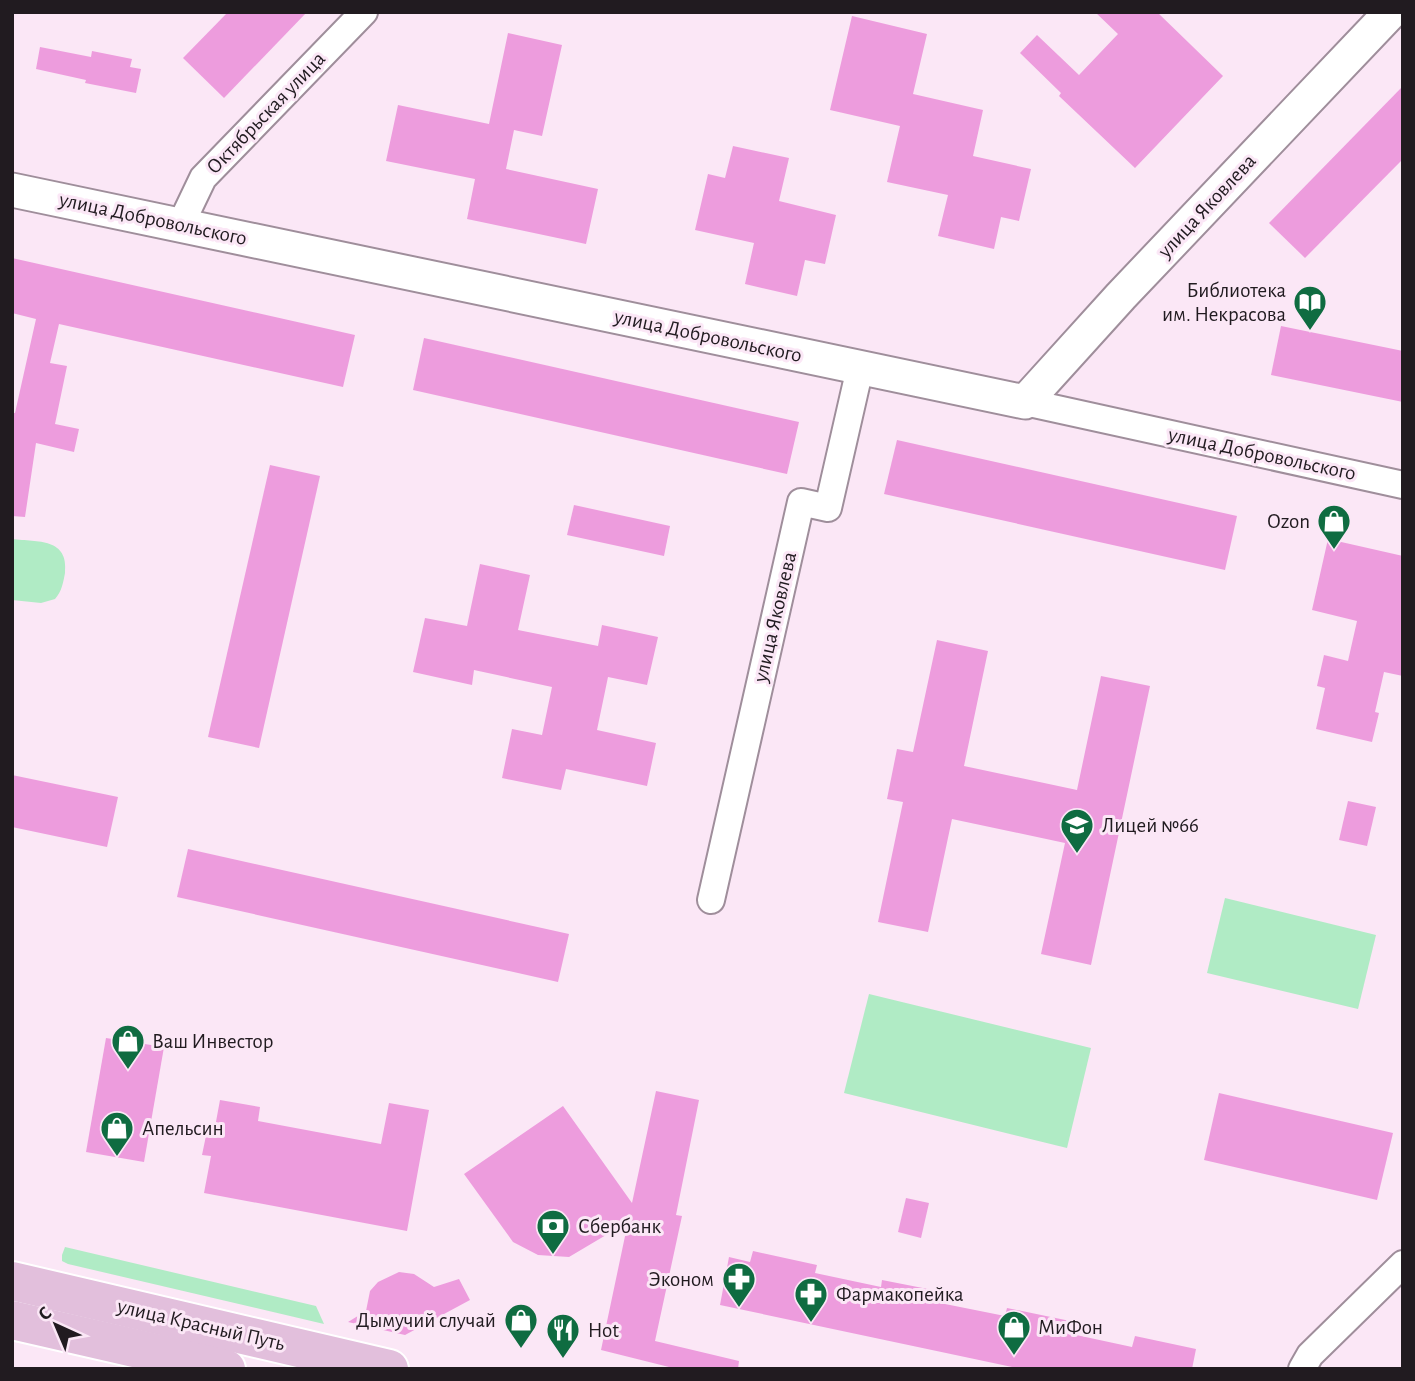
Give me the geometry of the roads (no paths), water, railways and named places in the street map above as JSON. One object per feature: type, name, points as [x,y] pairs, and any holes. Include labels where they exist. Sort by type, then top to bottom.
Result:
[{"type":"main road","name":"улица Красный Путь","points":[[12,1281],[390,1369]]},
{"type":"main road","name":"улица Красный Путь","points":[[12,1320],[226,1369]]},
{"type":"street","name":"Октябрьская улица","points":[[181,224],[203,178],[364,12]]},
{"type":"street","name":"улица Яковлева","points":[[1025,402],[1391,12]]},
{"type":"street","name":"улица Добровольского","points":[[12,190],[1025,402],[1403,485]]},
{"type":"street","name":"улица Яковлева","points":[[711,900],[801,502],[828,508],[860,368]]},
{"type":"street","points":[[1302,1369],[1310,1355],[1403,1264]]},
{"type":"place","name":"Библиотека им. Некрасова","points":[[1310,332]]},
{"type":"place","name":"Ozon","points":[[1334,551]]},
{"type":"place","name":"Лицей №66","points":[[1077,855]]},
{"type":"place","name":"Ваш Инвестор","points":[[128,1071]]},
{"type":"place","name":"Апельсин","points":[[117,1158]]},
{"type":"place","name":"Сбербанк","points":[[553,1256]]},
{"type":"place","name":"Эконом","points":[[739,1309]]},
{"type":"place","name":"Фармакопейка","points":[[811,1324]]},
{"type":"place","name":"Дымучий случай","points":[[521,1350]]},
{"type":"place","name":"МиФон","points":[[1014,1357]]},
{"type":"place","name":"Hot","points":[[563,1360]]}]
